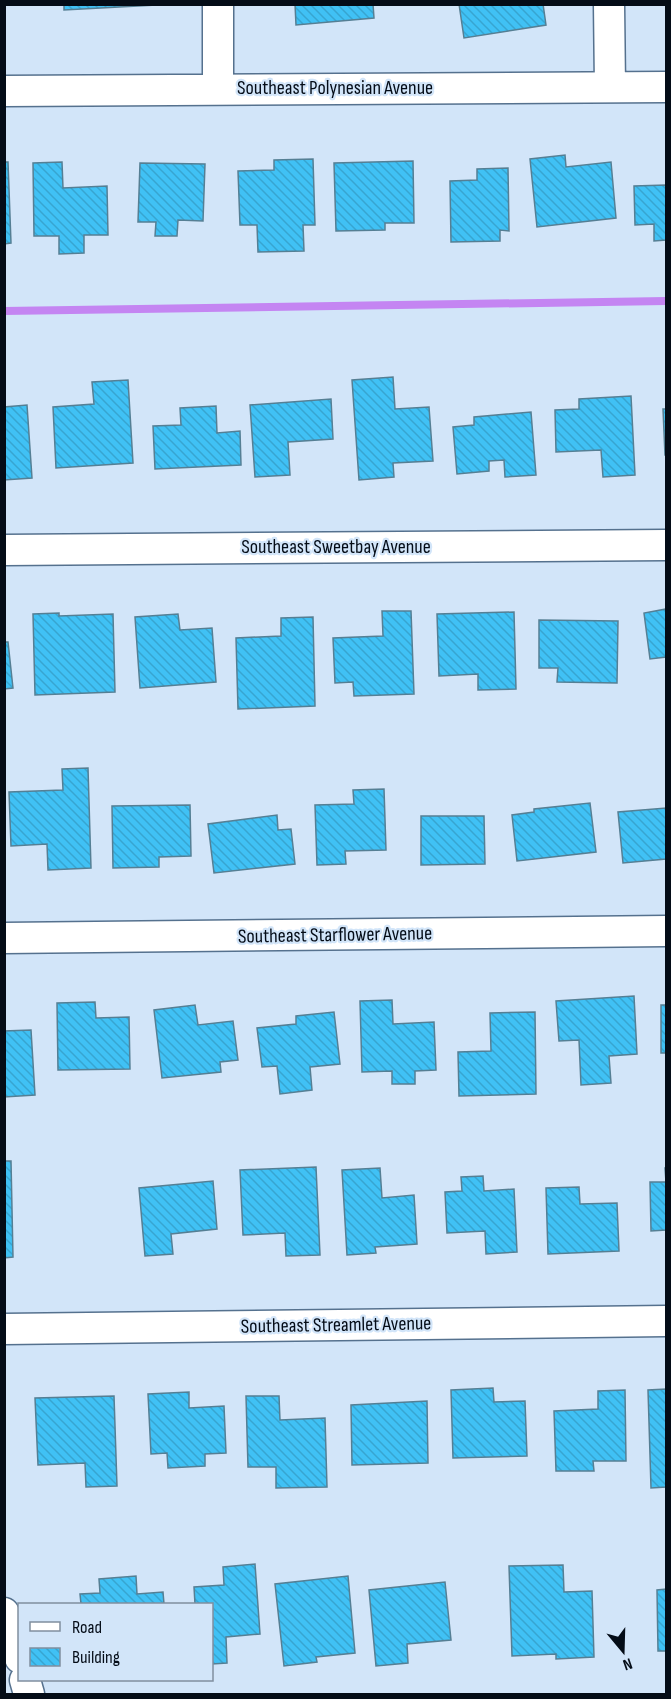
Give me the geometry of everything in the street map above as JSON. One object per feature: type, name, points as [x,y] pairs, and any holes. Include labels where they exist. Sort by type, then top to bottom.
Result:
[{"type":"street","points":[[218,4],[218,89]]},
{"type":"street","points":[[609,4],[610,87]]},
{"type":"street","name":"Southeast Polynesian Avenue","points":[[4,91],[666,87]]},
{"type":"street","name":"Southeast Sweetbay Avenue","points":[[4,549],[666,545]]},
{"type":"street","name":"Southeast Starflower Avenue","points":[[4,938],[666,931]]},
{"type":"street","name":"Southeast Streamlet Avenue","points":[[4,1329],[666,1321]]},
{"type":"street","points":[[4,1612],[18,1652]]},
{"type":"building","points":[[64,4],[156,4],[156,5],[64,10]]},
{"type":"building","points":[[295,4],[373,4],[374,18],[296,25]]},
{"type":"building","points":[[459,4],[543,4],[546,25],[464,38]]},
{"type":"building","points":[[565,155],[566,167],[611,162],[616,218],[537,227],[530,159]]},
{"type":"building","points":[[313,159],[315,225],[303,225],[304,251],[258,252],[257,225],[240,225],[238,171],[274,170],[274,160]]},
{"type":"building","points":[[413,161],[414,223],[385,223],[385,230],[336,231],[334,163]]},
{"type":"building","points":[[4,162],[8,162],[11,243],[4,244]]},
{"type":"building","points":[[62,162],[63,188],[107,186],[108,235],[84,235],[84,253],[59,254],[59,236],[34,236],[33,163]]},
{"type":"building","points":[[140,163],[205,164],[203,221],[178,220],[177,236],[155,236],[156,222],[138,222]]},
{"type":"building","points":[[508,168],[509,231],[500,230],[500,241],[451,242],[450,181],[477,180],[477,169]]},
{"type":"building","points":[[666,185],[666,240],[654,241],[654,224],[635,225],[634,186]]},
{"type":"building","points":[[393,377],[395,409],[429,407],[433,461],[393,463],[394,477],[359,480],[352,380]]},
{"type":"building","points":[[128,380],[133,463],[56,468],[53,407],[94,404],[92,382]]},
{"type":"building","points":[[631,396],[635,475],[603,477],[601,450],[556,452],[555,410],[579,409],[579,399]]},
{"type":"building","points":[[331,399],[333,439],[288,442],[290,475],[255,477],[250,405]]},
{"type":"building","points":[[27,405],[32,478],[4,480],[4,407]]},
{"type":"building","points":[[216,406],[217,433],[240,431],[241,465],[155,469],[153,426],[181,425],[180,408]]},
{"type":"building","points":[[663,409],[666,409],[666,455],[665,455]]},
{"type":"building","points":[[531,412],[536,475],[505,477],[504,460],[489,461],[489,471],[457,474],[453,427],[474,425],[474,417]]},
{"type":"building","points":[[666,609],[666,657],[650,659],[644,613]]},
{"type":"building","points":[[382,611],[411,611],[414,694],[354,696],[353,682],[335,683],[333,638],[383,636]]},
{"type":"building","points":[[514,612],[516,689],[478,690],[478,674],[439,676],[437,614]]},
{"type":"building","points":[[59,613],[59,616],[113,614],[115,692],[35,695],[33,614]]},
{"type":"building","points":[[178,614],[180,630],[212,628],[216,682],[140,688],[135,617]]},
{"type":"building","points":[[313,617],[315,706],[238,709],[236,638],[281,636],[281,618]]},
{"type":"building","points":[[539,620],[618,621],[617,683],[557,682],[558,668],[539,668]]},
{"type":"building","points":[[4,642],[8,642],[13,688],[4,689]]},
{"type":"building","points":[[88,768],[91,868],[48,870],[47,844],[11,846],[9,792],[63,790],[62,769]]},
{"type":"building","points":[[384,789],[386,850],[345,851],[346,864],[317,865],[315,805],[354,804],[353,790]]},
{"type":"building","points":[[590,803],[596,852],[517,861],[512,815],[534,812],[534,809]]},
{"type":"building","points":[[190,805],[191,856],[159,857],[159,867],[113,868],[112,806]]},
{"type":"building","points":[[666,808],[666,859],[623,863],[618,812]]},
{"type":"building","points":[[277,815],[278,830],[291,829],[295,864],[214,873],[208,824]]},
{"type":"building","points":[[421,816],[484,816],[485,864],[421,865]]},
{"type":"building","points":[[634,996],[637,1054],[609,1056],[611,1083],[581,1085],[579,1040],[559,1041],[556,1001]]},
{"type":"building","points":[[392,1000],[393,1024],[434,1022],[436,1070],[415,1071],[415,1084],[392,1084],[392,1071],[362,1072],[360,1001]]},
{"type":"building","points":[[95,1002],[96,1018],[129,1017],[130,1069],[58,1070],[57,1003]]},
{"type":"building","points":[[195,1005],[198,1025],[233,1021],[238,1060],[220,1062],[221,1072],[162,1078],[154,1010]]},
{"type":"building","points":[[661,1005],[666,1005],[666,1053],[661,1053]]},
{"type":"building","points":[[334,1012],[340,1064],[310,1067],[312,1090],[280,1094],[277,1066],[262,1067],[257,1028],[296,1024],[296,1016]]},
{"type":"building","points":[[535,1012],[536,1094],[459,1096],[458,1052],[491,1051],[490,1013]]},
{"type":"building","points":[[31,1030],[35,1095],[4,1097],[4,1031]]},
{"type":"building","points":[[4,1161],[11,1161],[13,1257],[4,1258]]},
{"type":"building","points":[[316,1167],[320,1255],[286,1256],[285,1233],[243,1235],[240,1170]]},
{"type":"building","points":[[380,1168],[382,1198],[414,1195],[417,1244],[375,1247],[376,1253],[347,1255],[342,1170]]},
{"type":"building","points":[[483,1176],[484,1191],[514,1189],[517,1252],[486,1254],[485,1231],[447,1233],[445,1192],[462,1191],[461,1177]]},
{"type":"building","points":[[213,1181],[217,1229],[171,1234],[173,1254],[145,1256],[139,1188]]},
{"type":"building","points":[[650,1182],[666,1182],[666,1230],[651,1231]]},
{"type":"building","points":[[579,1187],[580,1204],[617,1203],[619,1251],[548,1254],[546,1188]]},
{"type":"building","points":[[493,1388],[494,1402],[525,1401],[527,1456],[453,1458],[451,1390]]},
{"type":"building","points":[[666,1389],[666,1487],[651,1488],[648,1390]]},
{"type":"building","points":[[625,1390],[626,1461],[593,1461],[594,1471],[556,1471],[554,1411],[598,1409],[598,1391]]},
{"type":"building","points":[[189,1392],[189,1408],[224,1406],[226,1453],[205,1454],[205,1466],[168,1468],[167,1453],[151,1454],[148,1394]]},
{"type":"building","points":[[114,1396],[117,1486],[86,1487],[85,1463],[38,1465],[35,1398]]},
{"type":"building","points":[[246,1396],[279,1396],[280,1420],[325,1418],[327,1487],[276,1488],[276,1467],[248,1467]]},
{"type":"building","points":[[427,1401],[428,1463],[352,1465],[351,1405]]},
{"type":"building","points":[[255,1564],[260,1634],[226,1637],[227,1663],[213,1664],[213,1603],[195,1603],[194,1587],[224,1585],[223,1567]]},
{"type":"building","points":[[563,1565],[564,1592],[592,1591],[594,1657],[556,1659],[556,1654],[512,1656],[509,1566]]},
{"type":"building","points":[[136,1576],[137,1594],[163,1592],[164,1603],[81,1603],[80,1594],[100,1593],[99,1579]]},
{"type":"building","points":[[348,1576],[355,1653],[316,1657],[317,1662],[284,1666],[275,1584]]},
{"type":"building","points":[[445,1582],[451,1640],[407,1644],[408,1663],[376,1666],[369,1590]]},
{"type":"building","points":[[666,1589],[666,1651],[658,1651],[657,1590]]},
{"type":"waterway","points":[[4,311],[666,301]]}]
